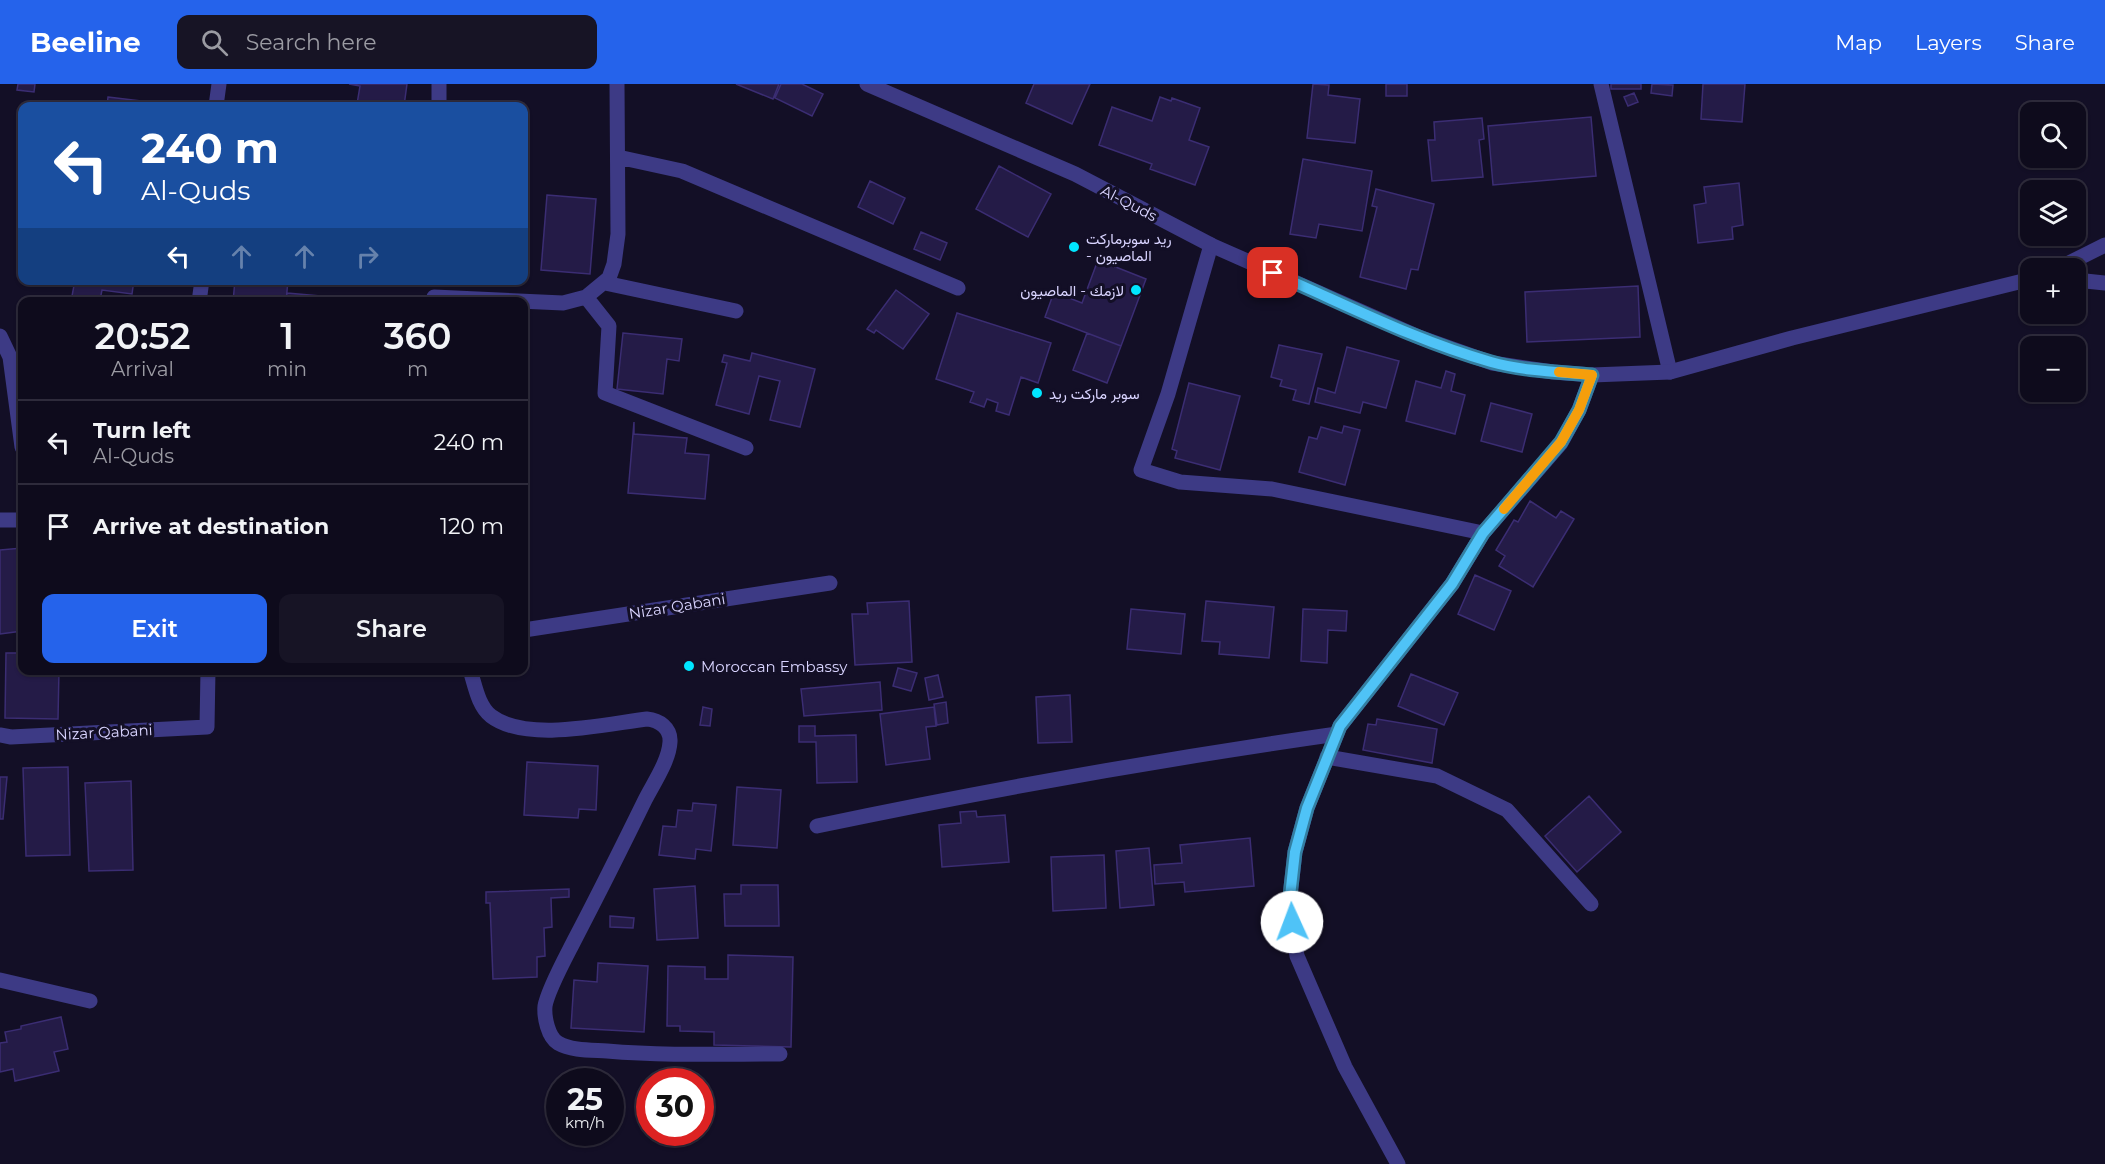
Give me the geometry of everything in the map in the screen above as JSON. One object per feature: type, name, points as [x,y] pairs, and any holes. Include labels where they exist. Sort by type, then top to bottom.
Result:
[{"type":"street","points":[[217,102],[219,84]]},
{"type":"street","points":[[439,84],[439,102]]},
{"type":"street","points":[[528,302],[563,303],[586,297],[609,278],[614,264],[618,234],[618,84]]},
{"type":"street","name":"Al-Quds","points":[[867,84],[1075,174],[1211,245],[1419,337],[1492,363],[1592,375],[1670,372],[1792,338],[2020,281]]},
{"type":"street","points":[[1601,84],[1670,372]]},
{"type":"street","points":[[618,157],[682,171],[958,288]]},
{"type":"street","points":[[1211,245],[1168,394],[1141,470],[1180,482],[1272,489],[1483,533]]},
{"type":"street","points":[[2079,258],[2105,245]]},
{"type":"street","points":[[2086,281],[2105,283]]},
{"type":"street","points":[[605,283],[736,311]]},
{"type":"street","points":[[586,297],[609,326],[605,393],[746,448]]},
{"type":"street","points":[[0,336],[10,357],[18,417]]},
{"type":"street","points":[[1398,1164],[1345,1067],[1297,956],[1289,905],[1295,852],[1307,808],[1340,726],[1452,584],[1483,533],[1561,442],[1579,410],[1592,375]]},
{"type":"street","points":[[0,520],[18,520]]},
{"type":"street","name":"Nizar Qabani","points":[[528,629],[830,583]]},
{"type":"street","name":"Nizar Qabani","points":[[0,735],[207,727],[208,675]]},
{"type":"street","points":[[472,675],[479,700],[490,716],[506,724],[529,729],[563,729],[647,719],[656,720],[668,731],[670,740],[668,753],[568,954],[546,1004],[545,1017],[549,1031],[556,1042],[574,1049],[643,1054],[780,1054]]},
{"type":"street","points":[[817,826],[1016,787],[1225,750],[1336,734]]},
{"type":"street","points":[[1327,757],[1437,776],[1507,810],[1591,904]]},
{"type":"street","points":[[0,980],[90,1001]]},
{"type":"building","points":[[18,84],[35,84],[34,92],[17,90]]},
{"type":"building","points":[[349,84],[407,84],[405,102],[357,102],[360,86]]},
{"type":"building","points":[[736,84],[779,84],[773,99]]},
{"type":"building","points":[[781,84],[802,84],[823,94],[812,116],[775,98]]},
{"type":"building","points":[[1034,84],[1090,84],[1072,124],[1026,103]]},
{"type":"building","points":[[1313,84],[1329,85],[1328,95],[1360,99],[1355,143],[1307,138]]},
{"type":"building","points":[[1386,84],[1407,84],[1407,96],[1386,96]]},
{"type":"building","points":[[1611,84],[1641,84],[1641,89],[1611,89]]},
{"type":"building","points":[[1652,84],[1673,85],[1672,96],[1651,93]]},
{"type":"building","points":[[1703,84],[1745,84],[1742,122],[1701,119]]},
{"type":"building","points":[[1634,93],[1638,102],[1628,106],[1624,97]]},
{"type":"building","points":[[108,97],[149,102],[107,102]]},
{"type":"building","points":[[1160,97],[1171,101],[1172,98],[1200,108],[1189,140],[1209,147],[1195,185],[1150,169],[1152,164],[1099,145],[1112,107],[1152,121]]},
{"type":"building","points":[[1591,117],[1596,176],[1493,185],[1488,126]]},
{"type":"building","points":[[1482,118],[1484,139],[1479,140],[1483,177],[1432,181],[1428,140],[1435,140],[1434,122]]},
{"type":"building","points":[[1303,159],[1372,171],[1362,231],[1319,224],[1316,238],[1290,234]]},
{"type":"building","points":[[999,166],[1051,194],[1028,237],[976,209]]},
{"type":"building","points":[[870,181],[905,198],[893,224],[858,207]]},
{"type":"building","points":[[1739,183],[1743,225],[1732,227],[1733,239],[1698,243],[1694,205],[1706,203],[1704,187]]},
{"type":"building","points":[[1376,189],[1434,204],[1418,270],[1411,269],[1406,289],[1360,277],[1377,207],[1372,206]]},
{"type":"building","points":[[547,195],[596,199],[590,274],[541,270]]},
{"type":"building","points":[[921,232],[947,243],[940,260],[914,249]]},
{"type":"building","points":[[1098,260],[1146,279],[1121,346],[1045,317],[1054,292],[1082,303]]},
{"type":"building","points":[[74,285],[133,285],[132,294],[102,290],[101,297],[72,296]]},
{"type":"building","points":[[235,285],[288,285],[286,297],[233,297]]},
{"type":"building","points":[[1638,286],[1640,337],[1527,342],[1525,292]]},
{"type":"building","points":[[896,290],[929,314],[903,349],[876,330],[874,333],[867,329]]},
{"type":"building","points":[[287,293],[320,296],[320,297],[287,297]]},
{"type":"building","points":[[957,313],[1051,343],[1038,383],[1021,377],[1009,415],[996,411],[998,403],[987,399],[984,407],[970,402],[974,392],[936,379]]},
{"type":"building","points":[[623,333],[682,339],[679,361],[667,359],[663,394],[617,389]]},
{"type":"building","points":[[1087,333],[1121,346],[1107,383],[1073,370]]},
{"type":"building","points":[[1087,333],[1121,346],[1107,383],[1073,370]]},
{"type":"building","points":[[1279,345],[1322,354],[1309,404],[1293,400],[1296,390],[1280,386],[1282,380],[1271,377]]},
{"type":"building","points":[[1347,347],[1399,361],[1386,408],[1363,402],[1360,413],[1315,402],[1318,388],[1335,393]]},
{"type":"building","points":[[752,353],[815,369],[800,427],[770,420],[780,381],[759,376],[749,414],[716,405],[727,363],[722,362],[724,355],[750,361]]},
{"type":"building","points":[[1446,371],[1455,374],[1451,391],[1465,395],[1455,434],[1406,421],[1416,381],[1441,388]]},
{"type":"building","points":[[1189,383],[1240,396],[1220,470],[1175,458],[1177,451],[1172,449]]},
{"type":"building","points":[[1491,403],[1532,414],[1522,452],[1481,441]]},
{"type":"building","points":[[634,422],[634,434],[687,438],[685,453],[709,455],[705,499],[628,493]]},
{"type":"building","points":[[1344,426],[1360,430],[1345,485],[1299,472],[1309,437],[1317,439],[1321,427],[1342,433]]},
{"type":"building","points":[[1530,501],[1556,518],[1561,511],[1574,519],[1533,587],[1499,566],[1505,556],[1496,550],[1514,520],[1518,522]]},
{"type":"building","points":[[18,548],[18,632],[0,634],[0,550]]},
{"type":"building","points":[[1475,575],[1511,591],[1494,630],[1458,614]]},
{"type":"building","points":[[909,601],[912,662],[855,665],[852,614],[868,614],[867,603]]},
{"type":"building","points":[[1206,601],[1274,607],[1269,658],[1219,654],[1220,642],[1202,641]]},
{"type":"building","points":[[1131,609],[1185,614],[1181,654],[1127,649]]},
{"type":"building","points":[[1303,609],[1347,611],[1346,631],[1328,630],[1327,663],[1301,661]]},
{"type":"building","points":[[6,653],[18,653],[18,675],[59,675],[58,719],[5,718]]},
{"type":"building","points":[[898,668],[917,673],[911,691],[893,686]]},
{"type":"building","points":[[1411,674],[1458,693],[1444,725],[1398,706]]},
{"type":"building","points":[[261,675],[327,675],[327,676]]},
{"type":"building","points":[[938,675],[943,697],[929,700],[925,678]]},
{"type":"building","points":[[880,682],[882,710],[804,716],[801,689]]},
{"type":"building","points":[[1070,695],[1072,742],[1038,743],[1036,697]]},
{"type":"building","points":[[946,702],[948,723],[937,725],[934,704]]},
{"type":"building","points":[[703,707],[712,709],[710,726],[700,725]]},
{"type":"building","points":[[934,707],[936,726],[926,727],[930,759],[886,765],[880,714]]},
{"type":"building","points":[[1377,719],[1437,729],[1432,763],[1363,750],[1368,724],[1376,725]]},
{"type":"building","points":[[799,726],[815,726],[815,736],[856,735],[857,782],[817,783],[816,742],[799,742]]},
{"type":"building","points":[[527,762],[598,766],[596,810],[579,809],[578,818],[524,815]]},
{"type":"building","points":[[68,767],[70,855],[26,856],[23,768]]},
{"type":"building","points":[[0,777],[7,777],[3,819],[0,819]]},
{"type":"building","points":[[131,781],[133,870],[89,871],[85,783]]},
{"type":"building","points":[[737,787],[781,790],[777,848],[733,845]]},
{"type":"building","points":[[1589,796],[1621,832],[1577,872],[1545,836]]},
{"type":"building","points":[[693,803],[716,805],[711,851],[696,849],[695,859],[659,855],[663,826],[676,827],[678,810],[692,811]]},
{"type":"building","points":[[976,811],[977,817],[1005,815],[1009,862],[942,867],[939,825],[961,823],[960,812]]},
{"type":"building","points":[[1250,838],[1254,886],[1185,892],[1184,882],[1155,884],[1154,865],[1182,863],[1180,845]]},
{"type":"building","points":[[1149,848],[1154,905],[1120,908],[1116,851]]},
{"type":"building","points":[[1104,855],[1106,908],[1053,911],[1051,857]]},
{"type":"building","points":[[741,885],[778,885],[779,926],[725,926],[724,894],[741,894]]},
{"type":"building","points":[[695,886],[698,938],[657,940],[654,889]]},
{"type":"building","points":[[569,889],[569,897],[551,898],[552,927],[544,928],[545,956],[537,957],[537,977],[493,979],[490,903],[486,903],[486,892]]},
{"type":"building","points":[[610,916],[634,918],[633,928],[610,927]]},
{"type":"building","points":[[728,955],[793,957],[791,1047],[714,1045],[714,1032],[680,1031],[680,1026],[667,1026],[668,966],[705,967],[705,979],[728,979]]},
{"type":"building","points":[[598,963],[648,966],[644,1032],[571,1028],[574,980],[597,982]]},
{"type":"building","points":[[61,1017],[68,1049],[54,1052],[59,1071],[15,1081],[13,1069],[0,1072],[0,1043],[7,1042],[5,1032]]},
{"type":"slow traffic","points":[[1504,509],[1561,442],[1579,410],[1592,375],[1559,372]]},
{"type":"place","name":"ريد سوبرماركت - الماصيون","points":[[1074,247]]},
{"type":"place","name":"لازمك - الماصيون","points":[[1136,290]]},
{"type":"place","name":"سوبر ماركت ريد","points":[[1037,393]]},
{"type":"place","name":"Moroccan Embassy","points":[[689,666]]},
{"type":"route","points":[[1273,273],[1419,337],[1492,363],[1592,375],[1579,410],[1561,442],[1483,533],[1452,584],[1340,726],[1307,808],[1295,852],[1289,905],[1292,922]]}]
